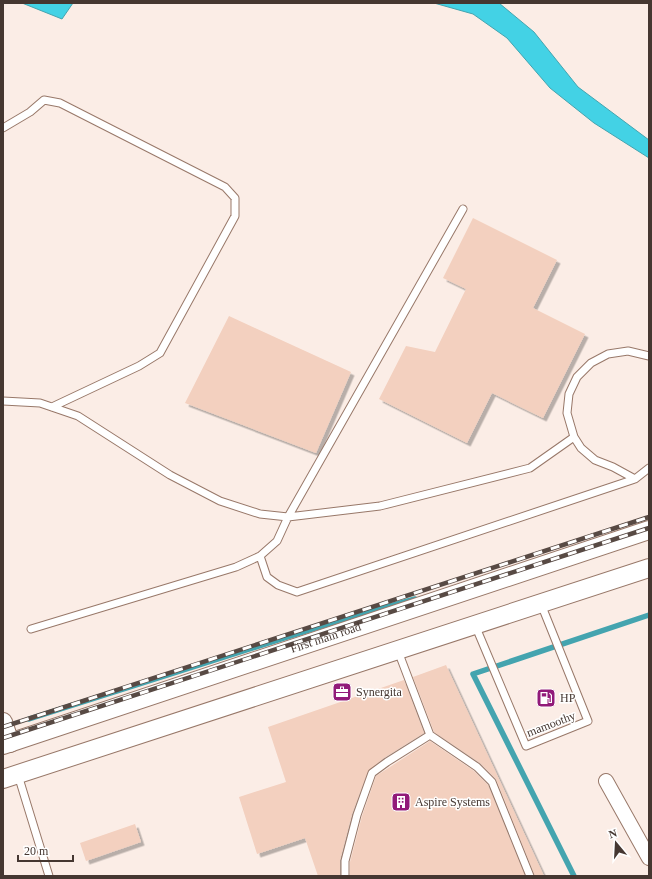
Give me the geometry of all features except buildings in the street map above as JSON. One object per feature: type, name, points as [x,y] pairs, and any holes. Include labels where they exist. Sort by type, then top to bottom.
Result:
[{"type":"street","name":"First main road","points":[[6,744],[649,530]]},
{"type":"street","points":[[10,777],[649,568]]},
{"type":"street","points":[[3,722],[6,744]]},
{"type":"street","points":[[606,781],[649,858]]},
{"type":"lane","points":[[3,128],[30,112],[44,100],[60,102],[225,187],[235,198],[235,216],[160,353],[139,366],[52,407]]},
{"type":"lane","points":[[31,629],[236,567],[260,556],[277,541],[288,517],[463,209]]},
{"type":"lane","points":[[636,479],[596,460],[581,448],[574,438],[567,413],[569,394],[577,377],[591,363],[608,354],[628,351],[649,356]]},
{"type":"lane","points":[[3,401],[40,403],[78,416],[170,475],[220,501],[260,514],[288,517],[380,506],[530,468],[574,438]]},
{"type":"lane","points":[[260,556],[267,577],[278,585],[297,592],[636,479],[649,468]]},
{"type":"lane","name":"mamoothy","points":[[474,625],[526,746],[588,721],[541,604]]},
{"type":"lane","points":[[398,650],[430,735],[477,767],[492,782],[530,876]]},
{"type":"lane","points":[[345,876],[345,861],[357,816],[372,773],[430,735]]},
{"type":"lane","points":[[10,777],[49,876]]},
{"type":"water","points":[[22,3],[73,3],[62,19]]},
{"type":"water","points":[[434,3],[499,3],[534,32],[578,87],[649,140],[649,158],[594,123],[550,88],[507,38],[473,14]]},
{"type":"waterway","points":[[29,719],[341,620],[415,599]]},
{"type":"waterway","points":[[574,876],[473,674],[649,615]]},
{"type":"railway","points":[[3,727],[649,517]]},
{"type":"railway","points":[[3,738],[649,528]]},
{"type":"place","name":"Synergita","points":[[342,692]]},
{"type":"place","name":"HP","points":[[546,698]]},
{"type":"place","name":"Aspire Systems","points":[[401,802]]}]
